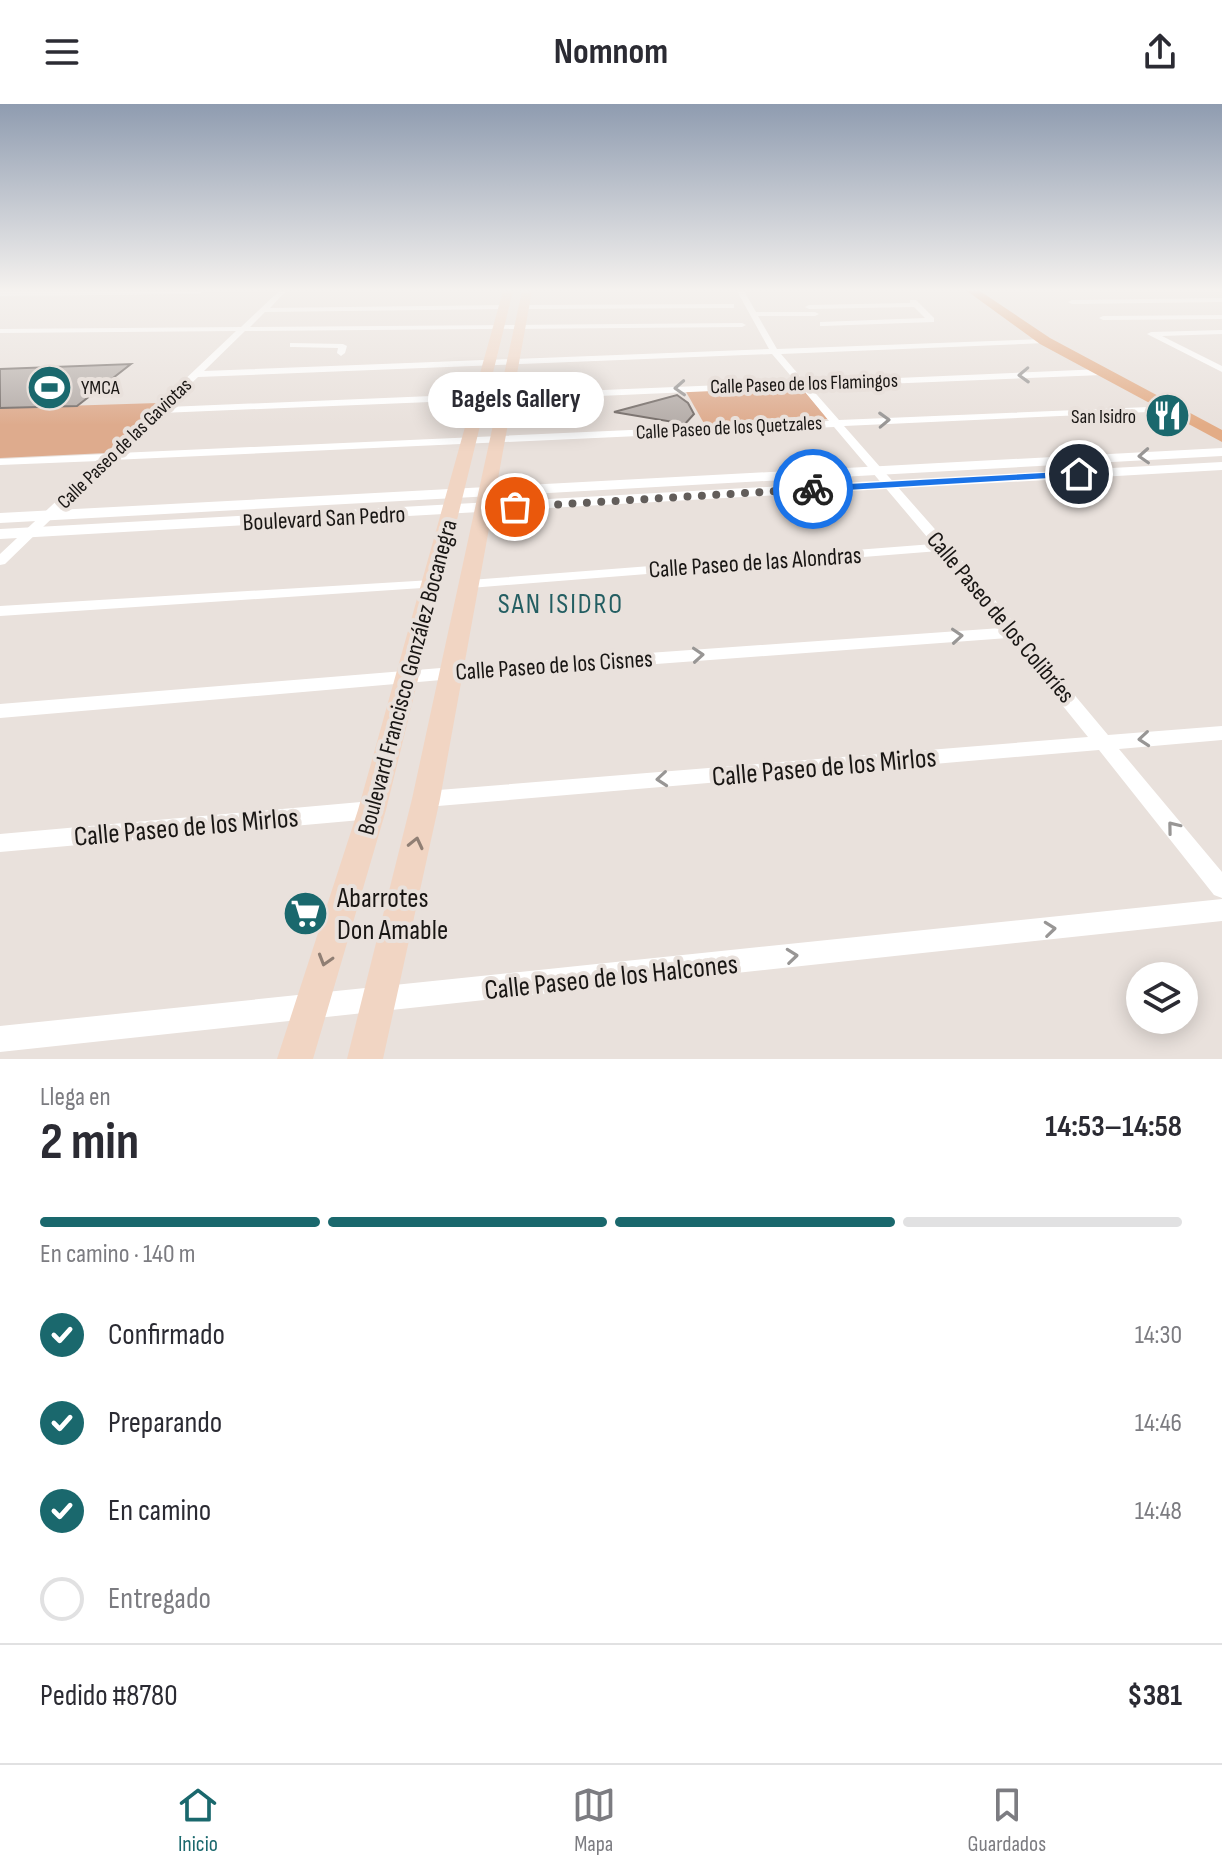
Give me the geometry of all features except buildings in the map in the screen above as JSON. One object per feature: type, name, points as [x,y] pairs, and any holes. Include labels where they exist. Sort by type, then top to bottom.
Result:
[{"type":"main road","name":"Boulevard Francisco González Bocanegra","points":[[295,1059],[372,810],[455,502],[486,364],[499,336]]},
{"type":"main road","name":"Boulevard Francisco González Bocanegra","points":[[365,1059],[453,673],[512,363],[511,336]]},
{"type":"main road","points":[[1037,336],[1222,437]]},
{"type":"main road","points":[[1055,336],[1222,424]]},
{"type":"street","name":"Calle Paseo de las Gaviotas","points":[[0,561],[235,336]]},
{"type":"street","points":[[321,345],[329,336]]},
{"type":"street","name":"Calle Paseo de los Colibríes","points":[[765,336],[775,352],[943,547],[1222,888]]},
{"type":"street","points":[[1154,336],[1222,369]]},
{"type":"street","points":[[196,374],[1045,341]]},
{"type":"street","points":[[293,345],[343,346],[341,353]]},
{"type":"street","points":[[1203,360],[1222,360]]},
{"type":"street","name":"Calle Paseo de los Flamingos","points":[[506,397],[1102,372]]},
{"type":"street","points":[[159,410],[479,397]]},
{"type":"street","name":"Calle Paseo de los Quetzales","points":[[0,462],[1170,408]]},
{"type":"street","name":"Boulevard San Pedro","points":[[486,501],[878,470],[1222,452]]},
{"type":"street","name":"Boulevard San Pedro","points":[[0,518],[890,484],[1222,466]]},
{"type":"street","name":"Boulevard San Pedro","points":[[0,534],[455,502]]},
{"type":"street","name":"Calle Paseo de las Alondras","points":[[470,584],[943,547]]},
{"type":"street","points":[[0,611],[432,584]]},
{"type":"street","name":"Calle Paseo de los Cisnes","points":[[0,711],[453,673],[1013,632]]},
{"type":"street","name":"Calle Paseo de los Mirlos","points":[[426,799],[1222,733]]},
{"type":"street","name":"Calle Paseo de los Mirlos","points":[[0,843],[372,810]]},
{"type":"street","name":"Calle Paseo de los Halcones","points":[[0,1039],[1222,910]]},
{"type":"shaded area","points":[[800,386],[828,419],[706,427],[685,390]]},
{"type":"shaded area","points":[[158,403],[106,453],[0,458],[0,408]]},
{"type":"way so far","points":[[515,507],[813,489]]},
{"type":"place","name":"YMCA","points":[[50,387]]},
{"type":"place","name":"San Isidro","points":[[1167,416]]},
{"type":"place","name":"Bagels Gallery","points":[[515,507]]},
{"type":"place","name":"Abarrotes Don Amable","points":[[306,913]]},
{"type":"district","name":"SAN ISIDRO","points":[[561,603]]},
{"type":"route","points":[[813,489],[1079,474]]}]
